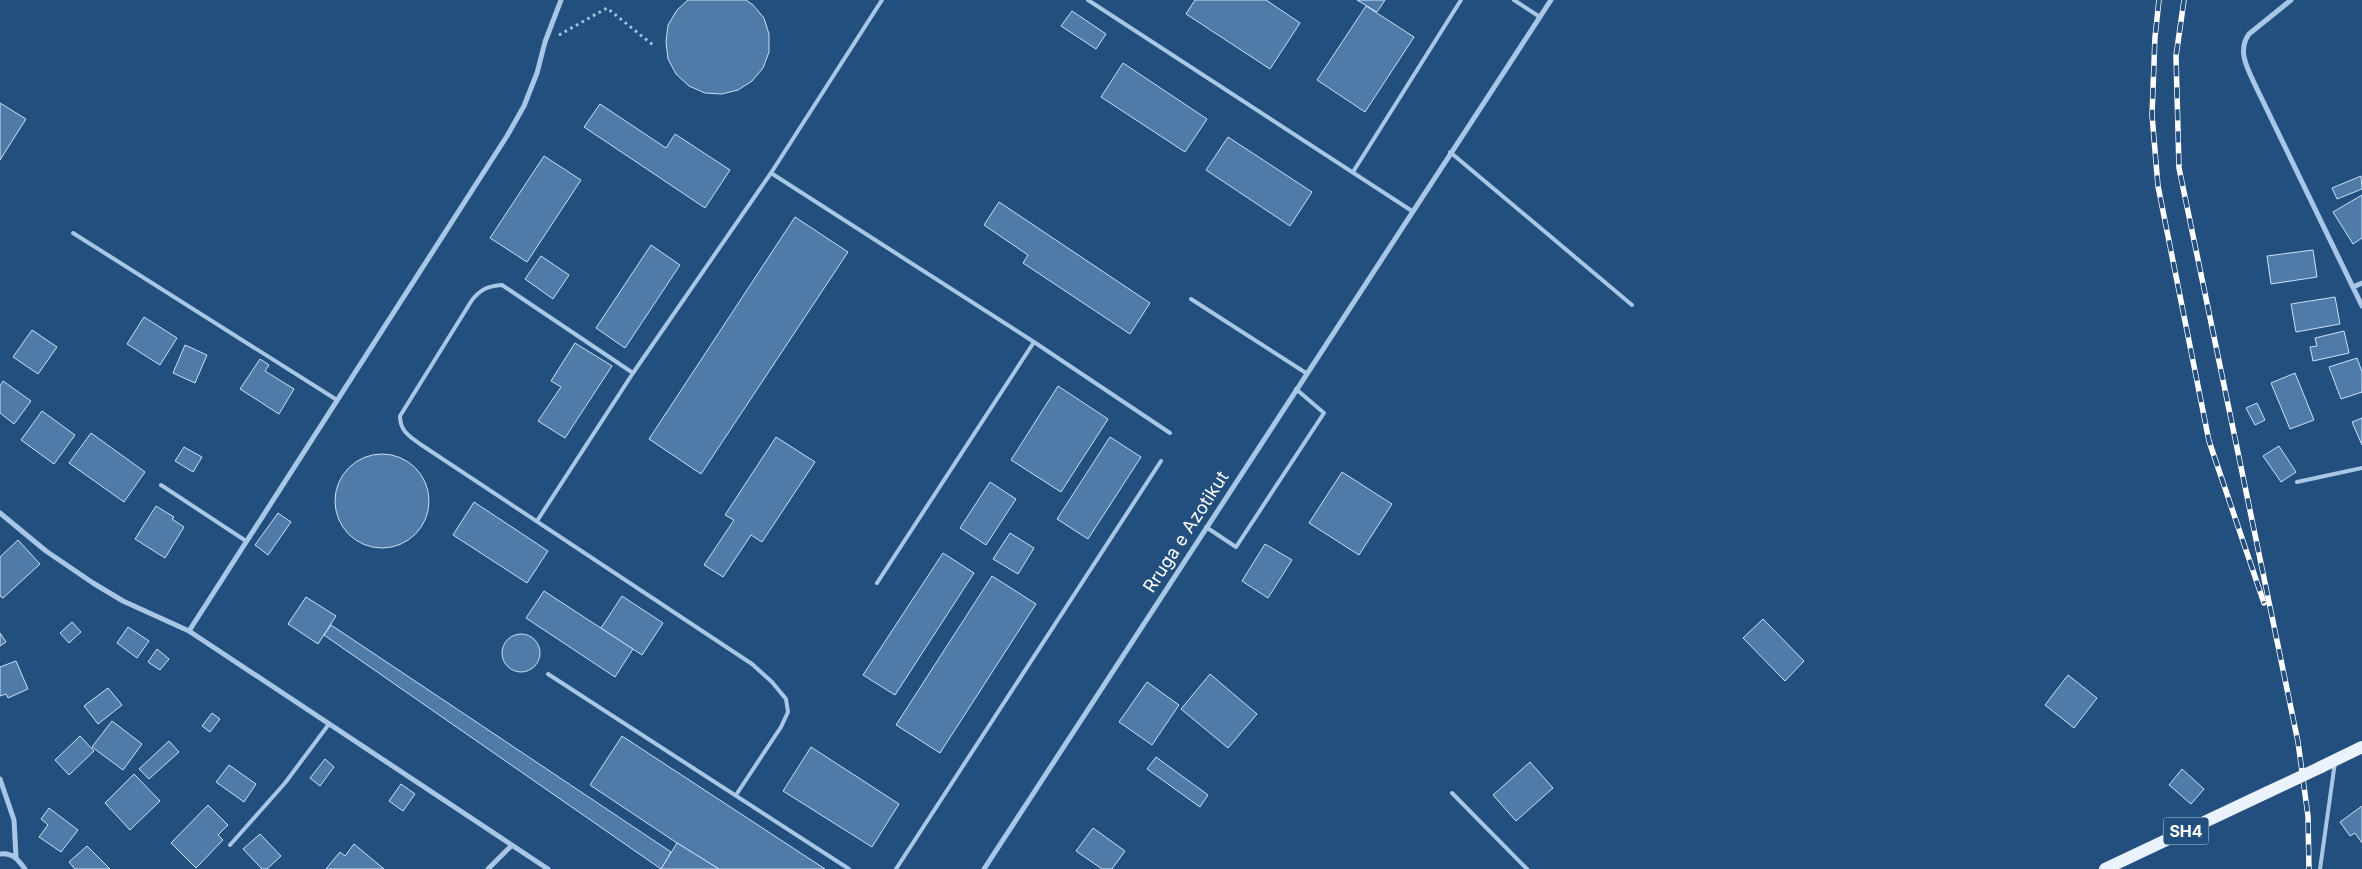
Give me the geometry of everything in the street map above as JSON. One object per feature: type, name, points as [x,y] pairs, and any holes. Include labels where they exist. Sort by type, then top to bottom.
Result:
[{"type":"main road","name":"SH4","points":[[2105,869],[2362,747]]},
{"type":"street","points":[[189,631],[507,136],[537,73],[545,42],[561,0]]},
{"type":"street","name":"Rruga e Azotikut","points":[[984,869],[1450,152],[1551,0]]},
{"type":"street","points":[[2292,0],[2249,34],[2244,42],[2244,58],[2256,89],[2362,306]]},
{"type":"street","points":[[2353,287],[2362,283]]},
{"type":"street","points":[[0,513],[46,551],[93,583],[123,601],[189,631],[548,869]]},
{"type":"street","points":[[0,779],[14,820],[16,857]]},
{"type":"street","points":[[488,869],[511,846]]},
{"type":"street","points":[[0,854],[8,853],[16,857],[25,869]]},
{"type":"lane","points":[[537,521],[633,373],[771,173],[882,0]]},
{"type":"lane","points":[[1088,0],[1412,211]]},
{"type":"lane","points":[[1352,172],[1461,0]]},
{"type":"lane","points":[[1514,0],[1540,17]]},
{"type":"lane","points":[[1450,152],[1632,305]]},
{"type":"lane","points":[[771,173],[1034,342],[1170,433]]},
{"type":"lane","points":[[73,233],[337,400]]},
{"type":"lane","points":[[633,373],[502,285],[491,286],[481,290],[472,300],[400,416],[400,425],[405,433],[420,444],[752,664],[772,682],[786,699],[788,712],[781,727],[736,795]]},
{"type":"lane","points":[[1191,299],[1306,373]]},
{"type":"lane","points":[[877,583],[1034,342]]},
{"type":"lane","points":[[1206,527],[1236,547],[1324,413],[1296,389]]},
{"type":"lane","points":[[896,869],[1161,461]]},
{"type":"lane","points":[[2297,482],[2362,468]]},
{"type":"lane","points":[[161,485],[246,541]]},
{"type":"lane","points":[[548,674],[849,869]]},
{"type":"lane","points":[[230,845],[285,783],[329,724]]},
{"type":"lane","points":[[2320,869],[2335,760]]},
{"type":"lane","points":[[1452,793],[1527,869]]},
{"type":"path","points":[[545,42],[607,8],[653,45]]},
{"type":"building","points":[[688,0],[746,0],[764,18],[769,34],[769,52],[763,68],[752,81],[738,90],[722,94],[705,93],[689,86],[676,74],[668,59],[666,42],[668,25],[677,10]]},
{"type":"building","points":[[1195,0],[1266,0],[1300,23],[1270,69],[1186,14]]},
{"type":"building","points":[[1357,0],[1385,0],[1377,12]]},
{"type":"building","points":[[1366,6],[1414,37],[1365,112],[1317,80]]},
{"type":"building","points":[[1072,11],[1106,34],[1096,49],[1061,26]]},
{"type":"building","points":[[1123,63],[1207,119],[1185,152],[1101,97]]},
{"type":"building","points":[[0,103],[26,119],[0,160]]},
{"type":"building","points":[[600,104],[666,148],[675,134],[730,170],[705,208],[584,127]]},
{"type":"building","points":[[1228,137],[1312,192],[1290,226],[1206,170]]},
{"type":"building","points":[[544,156],[581,180],[527,262],[490,238]]},
{"type":"building","points":[[2361,176],[2362,189],[2337,199],[2332,188]]},
{"type":"building","points":[[2362,195],[2362,238],[2353,244],[2333,212]]},
{"type":"building","points":[[999,202],[1150,303],[1130,334],[1023,263],[1028,255],[984,225]]},
{"type":"building","points":[[795,217],[848,252],[701,474],[649,439]]},
{"type":"building","points":[[651,245],[680,265],[625,348],[596,328]]},
{"type":"building","points":[[2313,250],[2317,277],[2271,284],[2267,256]]},
{"type":"building","points":[[541,256],[569,275],[553,299],[525,279]]},
{"type":"building","points":[[2335,297],[2340,324],[2296,332],[2291,304]]},
{"type":"building","points":[[144,317],[177,338],[160,365],[127,344]]},
{"type":"building","points":[[32,330],[57,347],[38,374],[13,357]]},
{"type":"building","points":[[2344,331],[2349,353],[2313,361],[2310,347],[2317,346],[2315,338]]},
{"type":"building","points":[[575,343],[612,366],[565,438],[538,421],[561,387],[551,381]]},
{"type":"building","points":[[185,345],[207,355],[195,383],[173,373]]},
{"type":"building","points":[[2357,358],[2362,372],[2362,392],[2341,399],[2329,367]]},
{"type":"building","points":[[260,359],[269,365],[265,371],[294,389],[279,414],[240,389]]},
{"type":"building","points":[[2295,373],[2314,420],[2290,429],[2271,383]]},
{"type":"building","points":[[3,381],[31,401],[14,424],[0,413],[0,386]]},
{"type":"building","points":[[1058,386],[1108,419],[1061,492],[1011,460]]},
{"type":"building","points":[[2257,403],[2265,420],[2255,425],[2246,408]]},
{"type":"building","points":[[42,411],[75,435],[54,464],[21,440]]},
{"type":"building","points":[[2362,418],[2362,445],[2352,422]]},
{"type":"building","points":[[91,433],[145,472],[124,502],[69,463]]},
{"type":"building","points":[[776,437],[815,462],[762,542],[751,535],[723,577],[704,565],[734,520],[725,515]]},
{"type":"building","points":[[1110,437],[1141,457],[1088,539],[1057,519]]},
{"type":"building","points":[[2279,446],[2296,472],[2281,482],[2263,456]]},
{"type":"building","points":[[184,447],[202,457],[193,472],[175,461]]},
{"type":"building","points":[[382,454],[400,458],[415,468],[425,483],[429,501],[425,519],[415,534],[400,544],[382,548],[364,544],[349,534],[339,519],[335,501],[339,483],[349,468],[364,458]]},
{"type":"building","points":[[1342,472],[1392,504],[1359,555],[1309,523]]},
{"type":"building","points":[[990,482],[1016,499],[986,545],[960,528]]},
{"type":"building","points":[[474,502],[548,551],[527,583],[453,535]]},
{"type":"building","points":[[156,506],[174,517],[172,519],[184,527],[165,558],[135,539]]},
{"type":"building","points":[[278,513],[291,522],[268,555],[255,545]]},
{"type":"building","points":[[1010,533],[1034,548],[1018,574],[993,559]]},
{"type":"building","points":[[18,540],[40,564],[3,598],[0,596],[0,557]]},
{"type":"building","points":[[1265,544],[1292,560],[1268,598],[1242,581]]},
{"type":"building","points":[[943,553],[974,573],[895,695],[863,675]]},
{"type":"building","points":[[992,576],[1036,604],[940,753],[896,725]]},
{"type":"building","points":[[544,591],[633,649],[615,677],[526,618]]},
{"type":"building","points":[[622,596],[663,623],[642,655],[601,628]]},
{"type":"building","points":[[306,597],[336,616],[318,644],[288,624]]},
{"type":"building","points":[[1763,619],[1804,661],[1785,681],[1743,638]]},
{"type":"building","points":[[72,622],[81,632],[69,643],[60,633]]},
{"type":"building","points":[[331,625],[671,852],[661,869],[324,635]]},
{"type":"building","points":[[128,627],[149,641],[137,658],[117,643]]},
{"type":"building","points":[[0,633],[6,642],[0,646]]},
{"type":"building","points":[[521,634],[528,635],[534,640],[539,646],[539,660],[534,666],[528,671],[521,672],[514,671],[508,666],[503,660],[502,653],[503,646],[508,640],[514,635]]},
{"type":"building","points":[[157,649],[169,659],[160,670],[148,662]]},
{"type":"building","points":[[16,661],[28,689],[8,698],[6,694],[0,696],[0,667]]},
{"type":"building","points":[[1210,674],[1257,714],[1228,748],[1181,709]]},
{"type":"building","points":[[2068,675],[2097,698],[2074,728],[2045,705]]},
{"type":"building","points":[[1147,682],[1179,705],[1152,745],[1119,722]]},
{"type":"building","points":[[108,688],[122,705],[98,724],[84,706]]},
{"type":"building","points":[[212,713],[220,719],[210,732],[202,726]]},
{"type":"building","points":[[112,721],[142,744],[123,770],[92,747]]},
{"type":"building","points":[[80,736],[94,751],[69,775],[55,760]]},
{"type":"building","points":[[622,736],[825,869],[719,869],[677,843],[590,785]]},
{"type":"building","points":[[169,741],[179,752],[149,779],[139,769]]},
{"type":"building","points":[[811,747],[899,804],[872,847],[783,791]]},
{"type":"building","points":[[1156,757],[1208,795],[1200,807],[1147,769]]},
{"type":"building","points":[[325,759],[334,767],[320,786],[310,778]]},
{"type":"building","points":[[1530,762],[1553,788],[1516,821],[1493,795]]},
{"type":"building","points":[[229,765],[256,784],[244,802],[216,782]]},
{"type":"building","points":[[2182,769],[2204,789],[2191,804],[2169,785]]},
{"type":"building","points":[[134,774],[160,801],[130,830],[105,803]]},
{"type":"building","points":[[401,784],[415,794],[403,811],[389,801]]},
{"type":"building","points":[[208,805],[228,825],[218,835],[223,840],[196,868],[171,843]]},
{"type":"building","points":[[2362,806],[2362,843],[2355,833],[2350,836],[2340,822]]},
{"type":"building","points":[[49,808],[78,830],[61,852],[39,837],[48,825],[41,819]]},
{"type":"building","points":[[1093,828],[1125,851],[1112,869],[1102,869],[1076,851]]},
{"type":"building","points":[[260,834],[281,856],[267,869],[262,869],[243,849]]},
{"type":"building","points":[[677,843],[719,869],[661,869]]},
{"type":"building","points":[[354,844],[384,869],[326,869],[340,852],[345,856]]},
{"type":"building","points":[[87,846],[110,869],[75,869],[69,862]]},
{"type":"railway","points":[[2159,0],[2155,37],[2152,115],[2158,186],[2209,441],[2264,603]]},
{"type":"railway","points":[[2184,0],[2176,56],[2179,168],[2298,742],[2308,816],[2309,869]]}]
